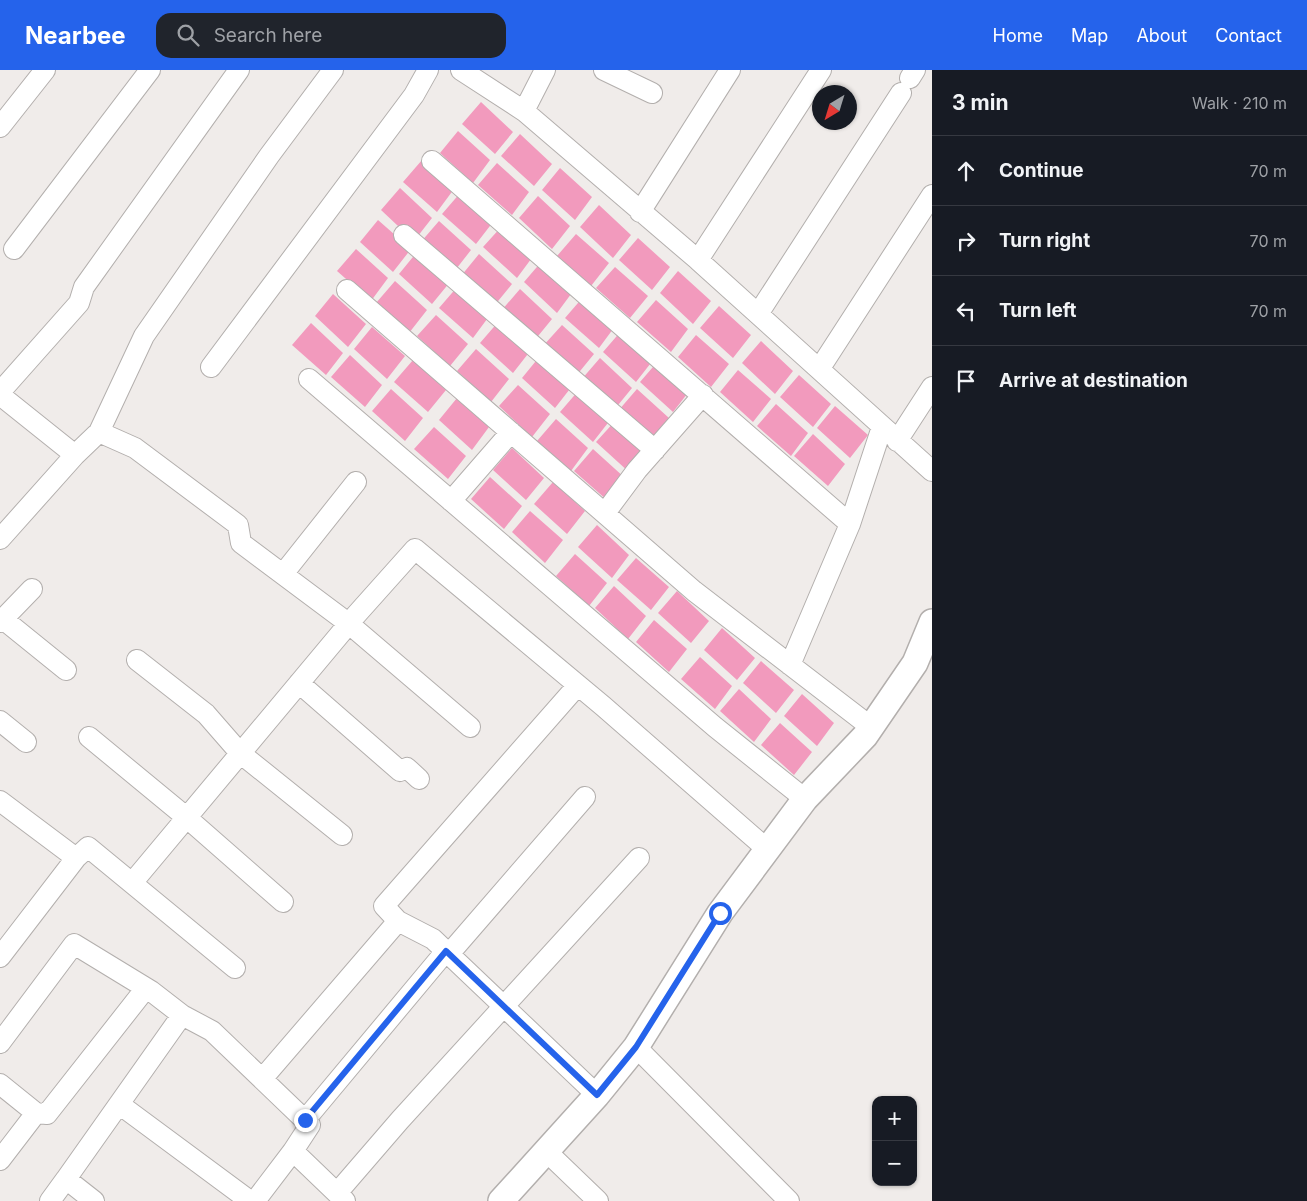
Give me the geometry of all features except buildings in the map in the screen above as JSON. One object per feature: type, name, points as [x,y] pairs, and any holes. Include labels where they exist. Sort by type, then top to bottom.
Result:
[{"type":"street","points":[[0,128],[45,70]]},
{"type":"street","points":[[14,249],[150,70]]},
{"type":"street","points":[[75,455],[0,394],[79,304],[84,287],[240,70]]},
{"type":"street","points":[[0,539],[7,519],[98,432],[144,336],[269,156],[333,70]]},
{"type":"street","points":[[211,367],[414,95],[428,70]]},
{"type":"street","points":[[524,111],[545,70]]},
{"type":"street","points":[[604,70],[652,94]]},
{"type":"street","points":[[640,212],[730,70]]},
{"type":"street","points":[[698,260],[821,70]]},
{"type":"street","points":[[474,73],[524,111],[698,260],[820,368],[896,441],[932,471]]},
{"type":"street","points":[[758,314],[909,80]]},
{"type":"street","points":[[432,161],[850,524]]},
{"type":"street","points":[[820,368],[932,195]]},
{"type":"street","points":[[404,235],[656,450]]},
{"type":"street","points":[[347,290],[694,591],[871,727]]},
{"type":"street","points":[[309,379],[715,727],[805,798]]},
{"type":"street","points":[[896,441],[932,387]]},
{"type":"street","points":[[605,513],[637,470],[703,395]]},
{"type":"street","points":[[790,665],[850,524],[882,427]]},
{"type":"street","points":[[98,432],[135,448],[238,525],[241,542],[348,623],[470,727]]},
{"type":"street","points":[[451,501],[511,432]]},
{"type":"street","points":[[283,574],[356,482]]},
{"type":"street","points":[[132,883],[348,623],[415,549],[578,685],[768,850]]},
{"type":"street","points":[[32,589],[1,620],[66,670]]},
{"type":"street","points":[[501,1201],[597,1095],[636,1047],[720,913],[805,798],[871,727],[915,663],[932,622]]},
{"type":"street","points":[[137,660],[206,714],[240,753],[342,835]]},
{"type":"street","points":[[299,683],[400,771],[407,768],[419,778]]},
{"type":"street","points":[[578,685],[384,906],[398,921],[433,939],[597,1095]]},
{"type":"street","points":[[0,721],[26,742]]},
{"type":"street","points":[[89,737],[186,817],[283,902]]},
{"type":"street","points":[[305,1120],[585,797]]},
{"type":"street","points":[[0,800],[76,858]]},
{"type":"street","points":[[0,957],[76,858],[88,847],[235,968]]},
{"type":"street","points":[[293,1151],[341,1197],[504,1007],[639,858]]},
{"type":"street","points":[[262,1080],[398,921]]},
{"type":"street","points":[[0,1043],[74,944],[146,988],[182,1015],[212,1031],[310,1125],[257,1200],[119,1104]]},
{"type":"street","points":[[0,1084],[36,1113],[47,1114],[146,988]]},
{"type":"street","points":[[50,1201],[182,1015]]},
{"type":"street","points":[[636,1047],[790,1201]]},
{"type":"street","points":[[0,1160],[36,1113]]},
{"type":"street","points":[[546,1151],[598,1201]]},
{"type":"street","points":[[66,1179],[94,1201]]},
{"type":"route","points":[[305,1120],[446,951],[597,1095],[636,1047],[720,913]]}]
